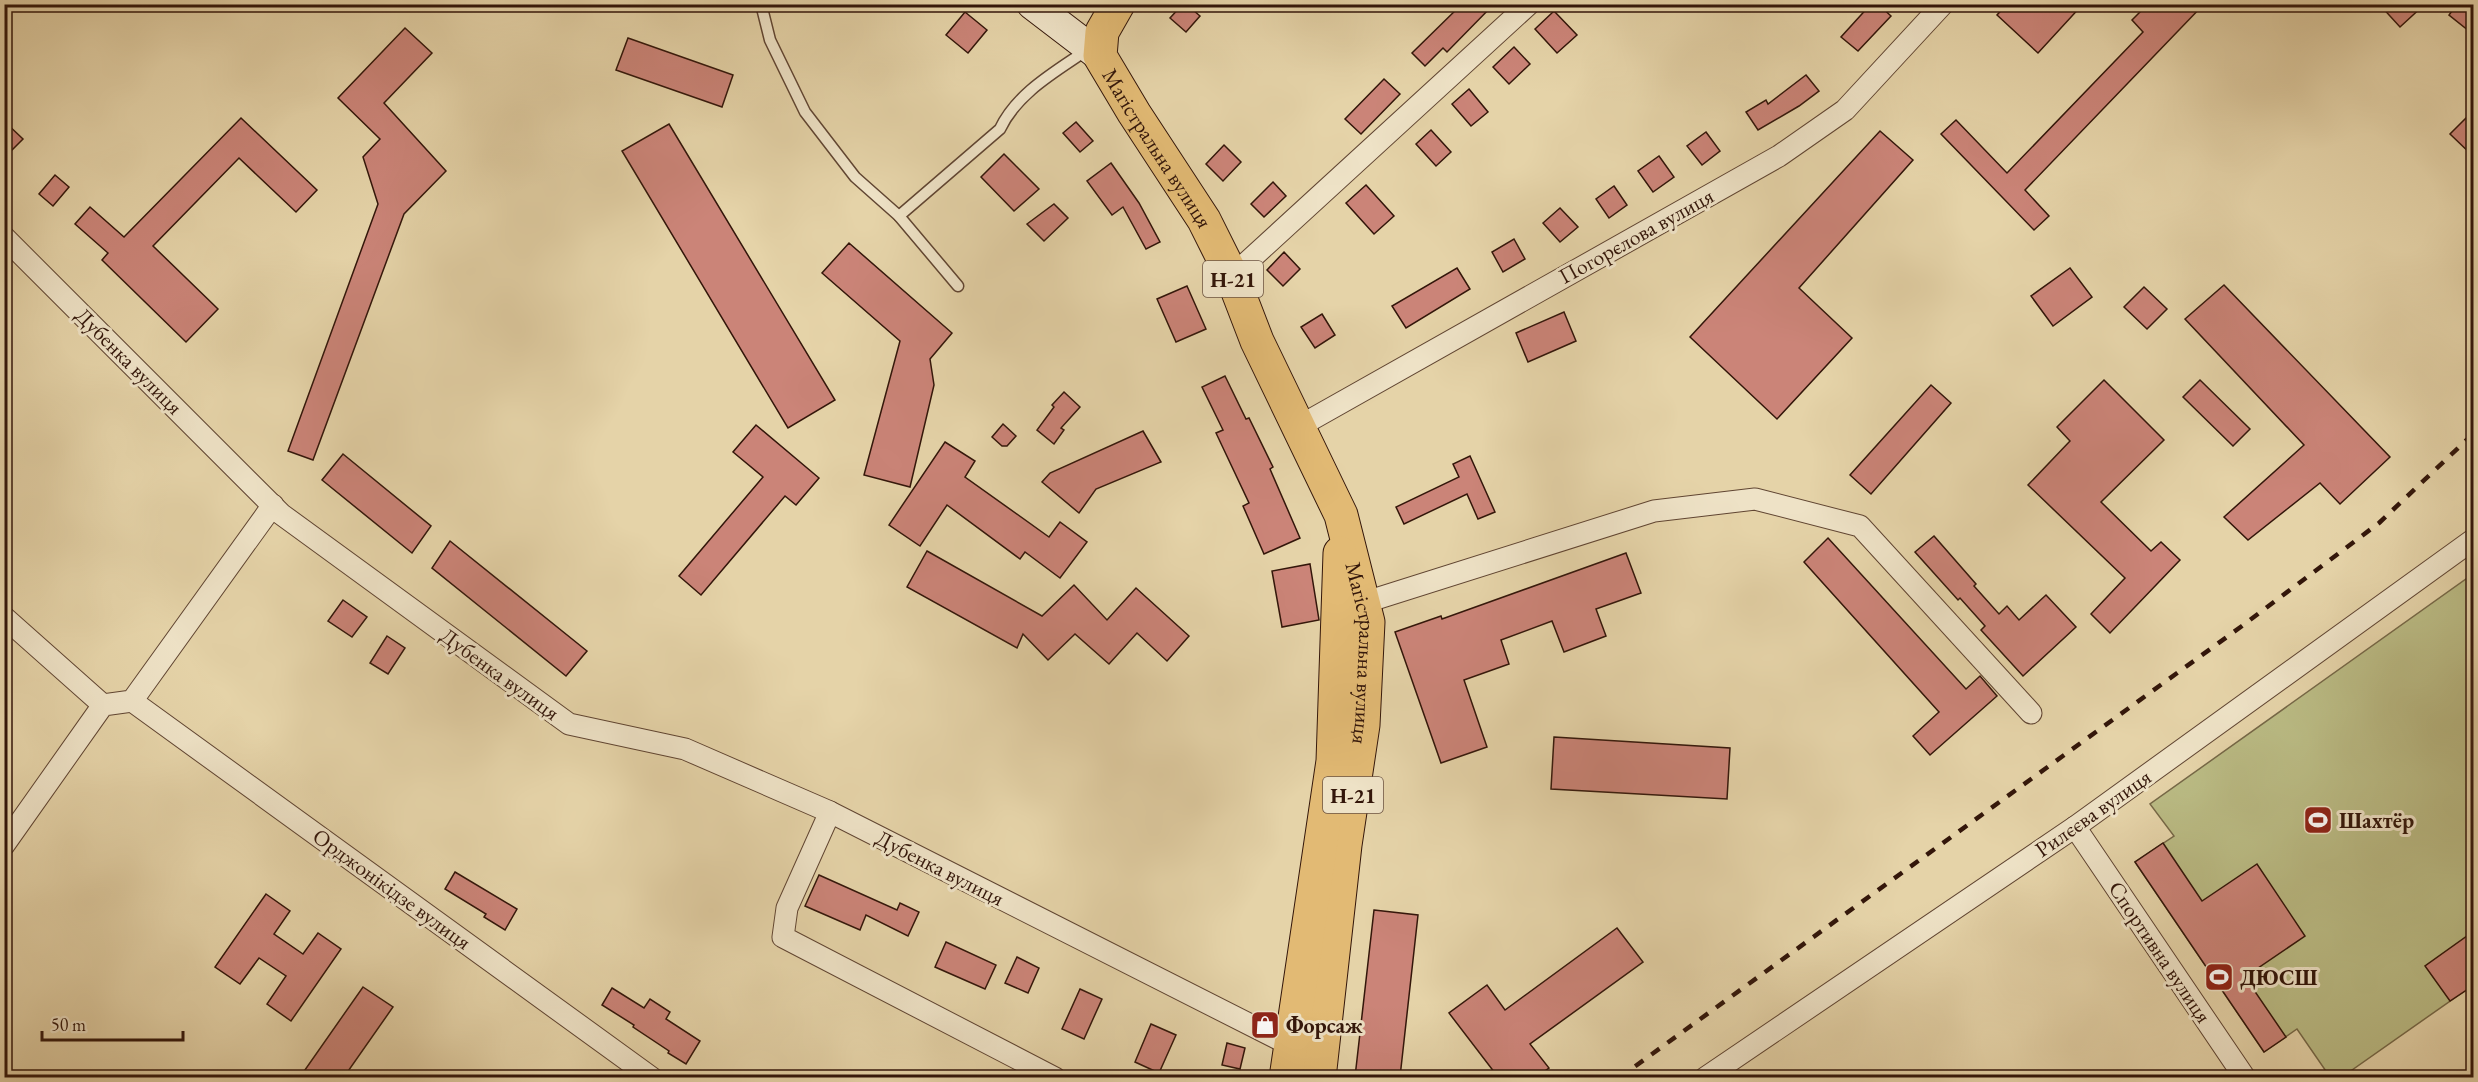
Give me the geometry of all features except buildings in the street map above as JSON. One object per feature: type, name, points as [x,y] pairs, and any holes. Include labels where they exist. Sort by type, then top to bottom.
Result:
[{"type":"main road","points":[[1095,52],[1102,32],[1118,4]]},
{"type":"main road","name":"Магістральна вулиця","points":[[1095,52],[1204,220],[1232,276],[1257,341],[1341,515],[1364,603],[1368,622],[1363,725],[1345,845],[1321,1069]]},
{"type":"main road","name":"Магістральна вулиця","points":[[1289,1062],[1333,761],[1341,515]]},
{"type":"street","name":"Магістральна вулиця","points":[[1032,4],[1095,52]]},
{"type":"street","points":[[1232,276],[1529,4]]},
{"type":"street","name":"Погорєлова вулиця","points":[[1298,427],[1779,156],[1845,110],[1943,4]]},
{"type":"street","name":"Дубенка вулиця","points":[[4,237],[281,514],[569,724],[685,749],[830,812],[1289,1062],[1321,1069]]},
{"type":"street","points":[[1364,603],[1654,511],[1755,499],[1860,526],[2031,713]]},
{"type":"street","points":[[4,845],[103,705],[132,701],[273,505]]},
{"type":"street","name":"Рилєєва вулиця","points":[[1705,1077],[2075,827],[2474,539]]},
{"type":"street","points":[[4,617],[103,705]]},
{"type":"street","name":"Орджонікідзе вулиця","points":[[132,701],[652,1077]]},
{"type":"street","points":[[830,812],[787,908],[783,937],[1055,1077]]},
{"type":"street","name":"Спортивна вулиця","points":[[2075,827],[2245,1077]]},
{"type":"lane","points":[[761,4],[770,40],[805,112],[855,177],[899,216],[958,286]]},
{"type":"lane","points":[[899,216],[1000,129],[1007,114],[1036,85],[1095,52]]},
{"type":"green space","name":"Шахтёр","points":[[2473,574],[2473,985],[2342,1077],[2330,1077],[2297,1029],[2264,1052],[2135,862],[2174,836],[2150,804]]},
{"type":"railway","points":[[1619,1078],[2242,626],[2379,523],[2474,433]]},
{"type":"place","name":"Шахтёр","points":[[2318,820]]},
{"type":"place","name":"ДЮСШ","points":[[2219,977]]},
{"type":"place","name":"Форсаж","points":[[1265,1025]]}]
